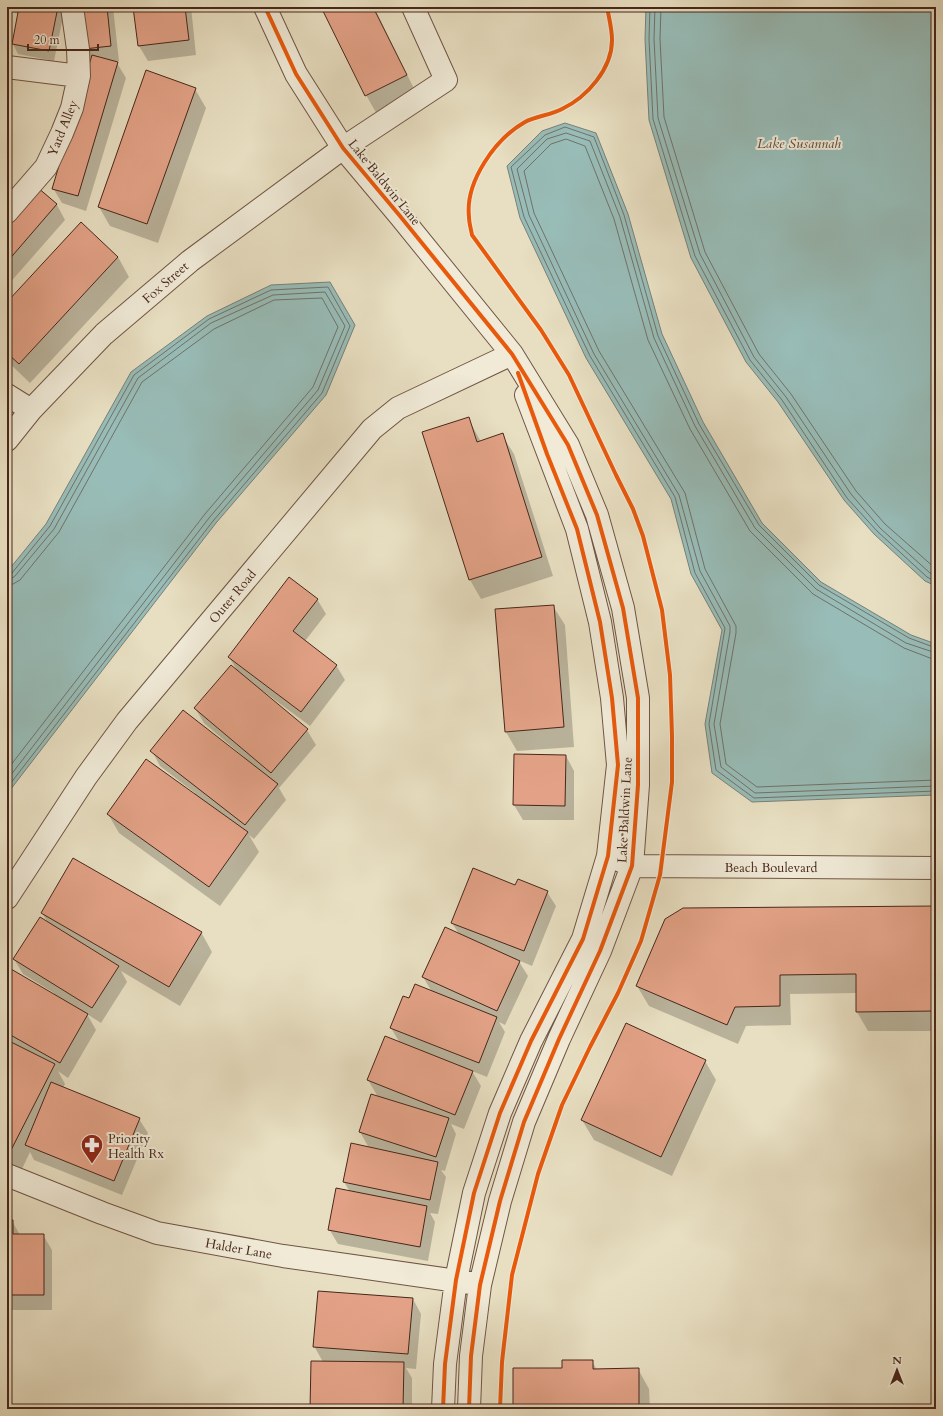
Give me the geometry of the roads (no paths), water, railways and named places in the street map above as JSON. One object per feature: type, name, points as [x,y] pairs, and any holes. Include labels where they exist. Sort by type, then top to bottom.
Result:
[{"type":"street","name":"Yard Alley","points":[[9,207],[46,167],[72,108],[79,76],[78,49],[72,7]]},
{"type":"street","name":"Lake Baldwin Lane","points":[[265,7],[296,74],[343,148],[512,354],[568,445],[597,515],[623,608],[638,698],[638,785],[632,866],[600,951],[559,1039],[524,1122],[500,1201],[480,1285],[471,1356],[469,1409]]},
{"type":"street","name":"Fox Street","points":[[7,440],[31,410],[104,334],[190,261],[343,148],[446,80],[413,7]]},
{"type":"street","points":[[7,67],[79,76]]},
{"type":"street","name":"Lake Baldwin Lane","points":[[443,1409],[445,1364],[456,1280],[474,1193],[500,1114],[531,1041],[582,939],[608,856],[618,765],[612,698],[600,622],[577,529],[547,454],[512,354]]},
{"type":"street","name":"Outer Road","points":[[7,898],[86,777],[127,721],[372,429],[398,408],[512,354]]},
{"type":"street","points":[[7,395],[31,410]]},
{"type":"street","name":"Beach Boulevard","points":[[608,856],[632,866],[936,868]]},
{"type":"street","name":"Halder Lane","points":[[7,1175],[157,1233],[283,1256],[456,1280],[480,1285]]},
{"type":"water","name":"Lake Susannah","points":[[646,7],[936,7],[936,586],[925,581],[874,534],[844,500],[778,402],[746,362],[691,258],[649,120],[645,39]]},
{"type":"water","points":[[565,123],[596,133],[628,214],[662,334],[703,422],[762,523],[821,582],[911,635],[936,644],[936,795],[752,802],[712,773],[705,724],[722,630],[691,574],[671,499],[586,358],[520,218],[507,166],[542,131]]},
{"type":"water","points":[[330,282],[355,325],[326,395],[216,523],[7,794],[7,572],[46,524],[131,372],[207,316],[271,285]]},
{"type":"place","name":"Priority Health Rx","points":[[92,1164]]}]
